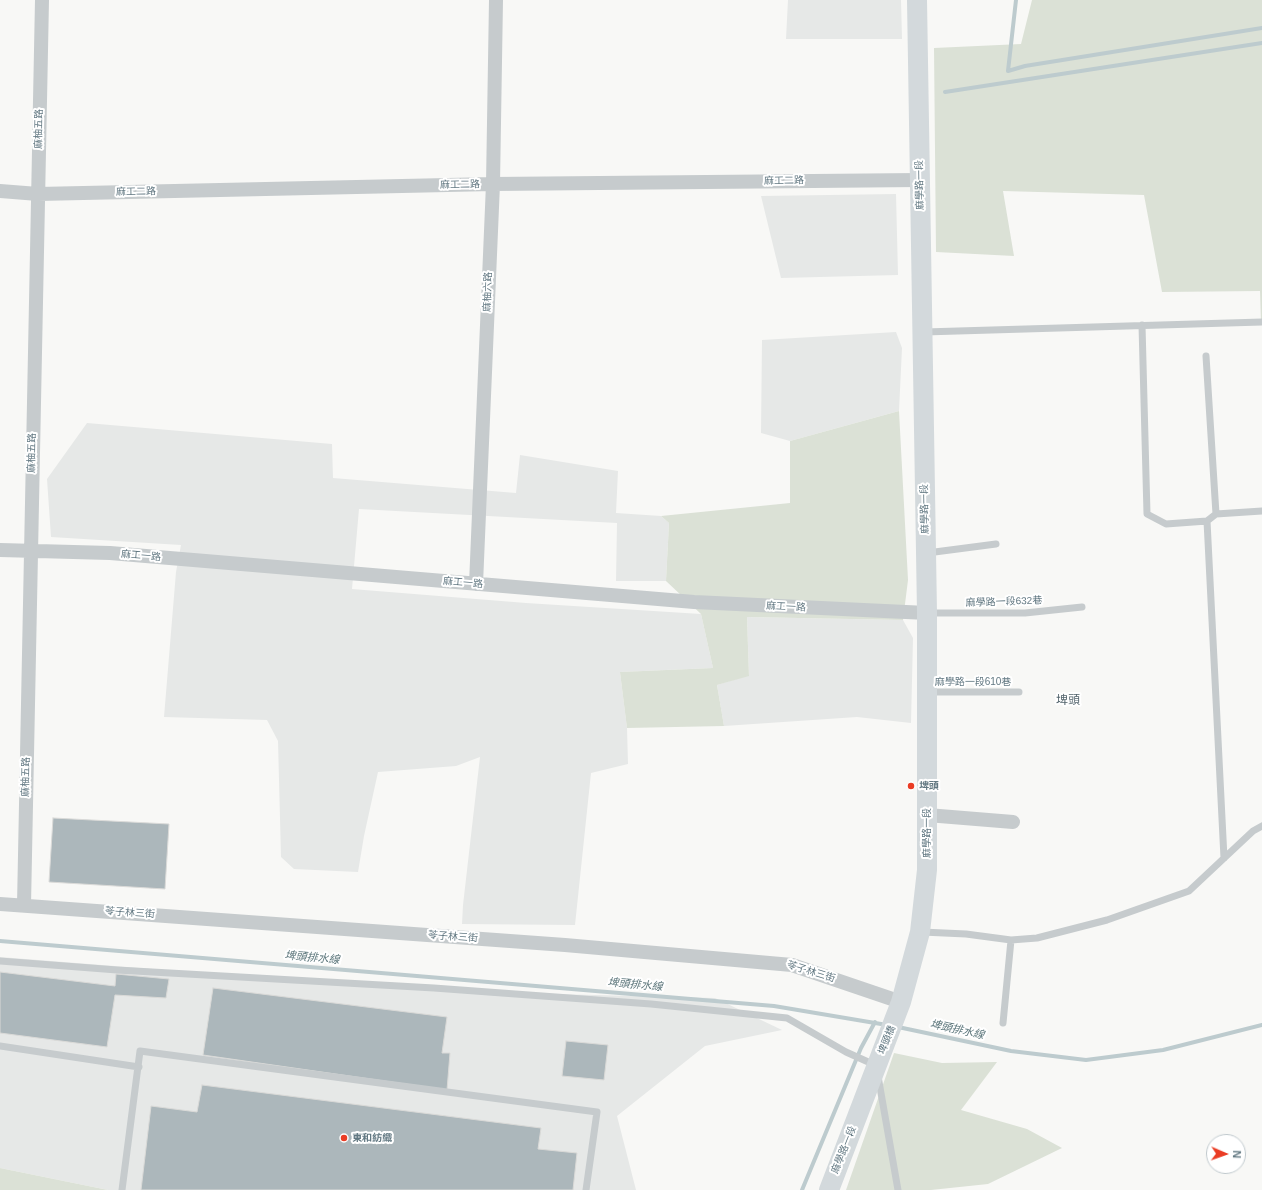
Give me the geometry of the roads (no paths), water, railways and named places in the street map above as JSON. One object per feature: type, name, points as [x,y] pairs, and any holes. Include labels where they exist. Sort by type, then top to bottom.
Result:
[{"type":"main road","name":"麻學路一段","points":[[899,1008],[920,932],[927,870],[927,613],[917,0]]},
{"type":"main road","name":"埤頭橋","points":[[876,1066],[899,1008]]},
{"type":"main road","name":"麻學路一段","points":[[829,1190],[876,1066]]},
{"type":"street","name":"麻柚五路","points":[[24,905],[42,0]]},
{"type":"street","name":"麻柚六路","points":[[476,584],[493,184],[496,0]]},
{"type":"street","name":"麻工二路","points":[[0,191],[38,194],[493,184],[920,180]]},
{"type":"street","name":"麻工一路","points":[[0,550],[110,553],[694,602],[927,613]]},
{"type":"street","points":[[927,815],[1013,822]]},
{"type":"street","name":"苓子林三街","points":[[0,904],[565,945],[792,965],[899,1008]]},
{"type":"lane","points":[[922,332],[1262,322]]},
{"type":"lane","points":[[1142,325],[1147,514],[1166,524],[1207,521],[1216,514],[1262,511]]},
{"type":"lane","points":[[1206,356],[1216,514]]},
{"type":"lane","points":[[1207,521],[1224,858]]},
{"type":"lane","points":[[926,553],[996,544]]},
{"type":"lane","name":"麻學路一段632巷","points":[[927,613],[1025,613],[1082,607]]},
{"type":"lane","name":"麻學路一段610巷","points":[[927,692],[1019,692]]},
{"type":"lane","points":[[920,932],[966,934],[1011,940],[1037,938],[1107,920],[1189,891],[1253,831],[1262,826]]},
{"type":"lane","points":[[1003,1024],[1011,940]]},
{"type":"lane","points":[[0,961],[117,970],[449,989],[651,1004],[788,1018],[846,1052],[876,1066],[898,1190]]},
{"type":"lane","points":[[0,1046],[139,1067]]},
{"type":"lane","points":[[122,1190],[140,1051],[597,1112],[586,1190]]},
{"type":"waterway","points":[[1016,0],[1008,71],[1025,66],[1262,28]]},
{"type":"waterway","points":[[945,92],[1262,43]]},
{"type":"waterway","name":"埤頭排水線","points":[[0,941],[774,1006],[887,1025]]},
{"type":"waterway","points":[[802,1190],[861,1048],[875,1022]]},
{"type":"waterway","name":"埤頭排水線","points":[[898,1027],[1011,1051],[1086,1060],[1163,1050],[1262,1025]]},
{"type":"place","name":"埤頭","points":[[911,786]]},
{"type":"place","name":"東和紡織","points":[[344,1138]]},
{"type":"district","name":"埤頭","points":[[1068,701]]}]
